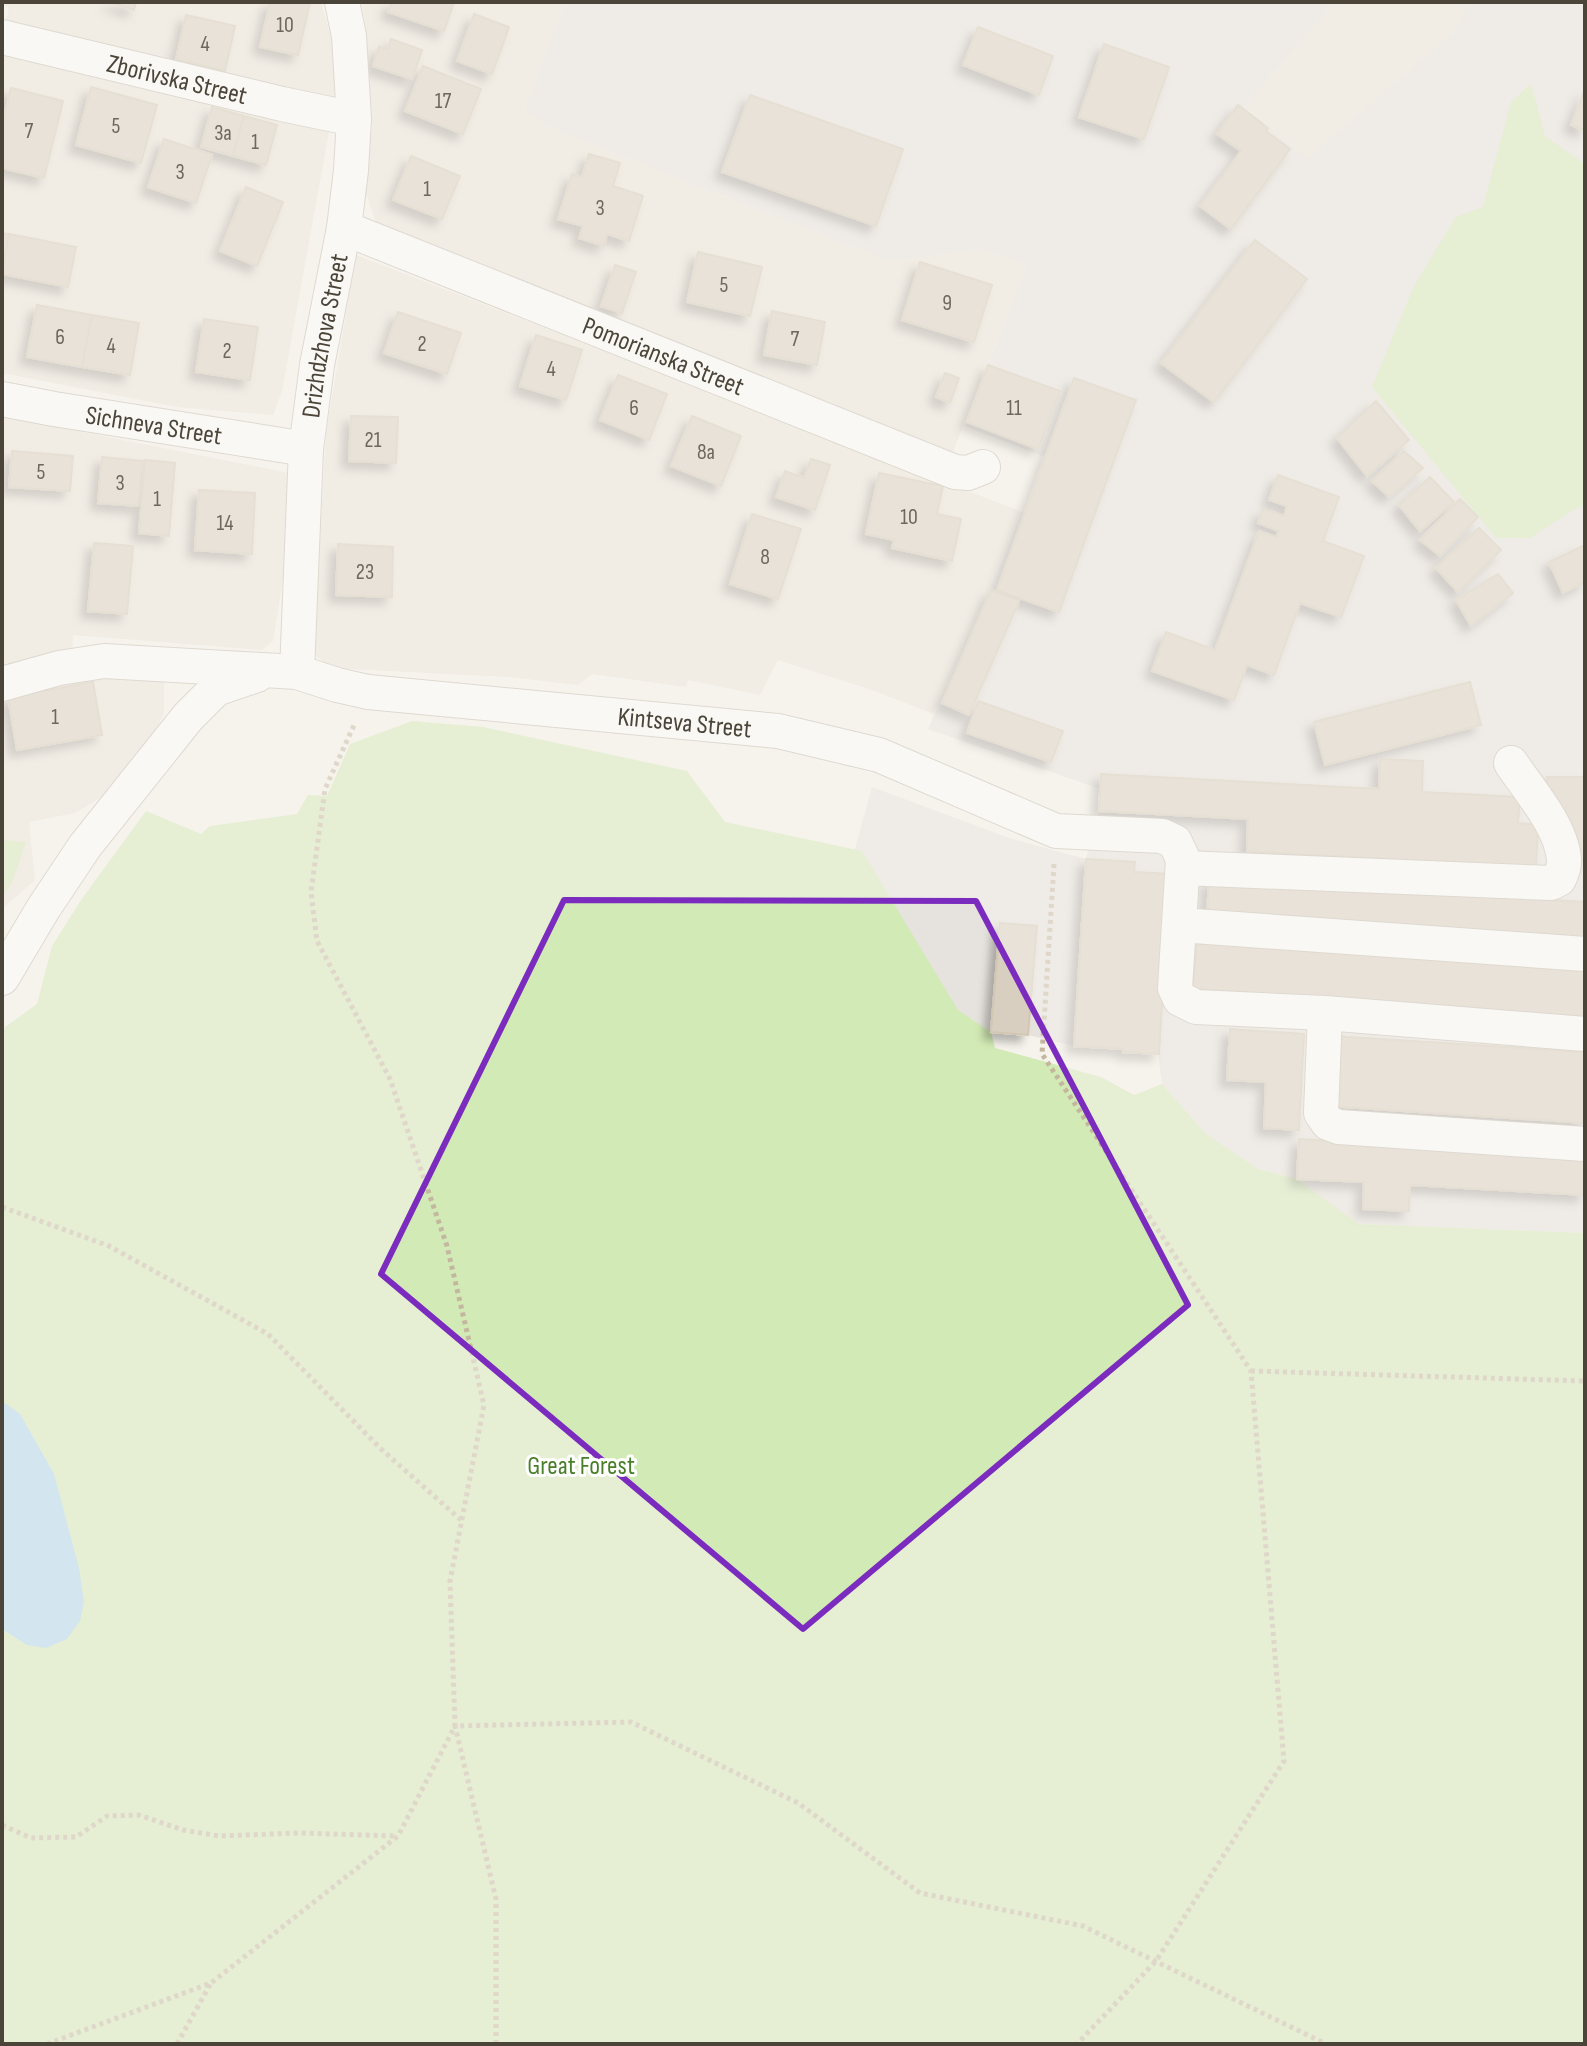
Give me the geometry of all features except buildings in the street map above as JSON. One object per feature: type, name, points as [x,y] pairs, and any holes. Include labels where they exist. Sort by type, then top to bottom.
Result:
[{"type":"street","name":"Drizhdzhova Street","points":[[297,672],[306,449],[317,365],[344,228],[354,119],[349,36],[342,2]]},
{"type":"street","name":"Zborivska Street","points":[[2,37],[354,119]]},
{"type":"street","name":"Pomorianska Street","points":[[344,228],[955,472],[968,473],[983,467]]},
{"type":"street","name":"Sichneva Street","points":[[2,399],[306,449]]},
{"type":"street","name":"Kintseva Street","points":[[2,684],[59,668],[104,661],[297,672],[368,692],[778,731],[879,755],[1056,831]]},
{"type":"street","name":"Kintseva Street","points":[[2,978],[85,846],[188,717],[216,689],[252,675],[297,672]]},
{"type":"street","points":[[1183,868],[1551,883],[1559,879],[1563,870],[1560,846],[1553,826],[1511,763]]},
{"type":"street","points":[[1056,831],[1162,836],[1175,842],[1183,859],[1175,988],[1180,999],[1196,1007],[1325,1013],[1585,1034]]},
{"type":"street","points":[[1180,925],[1585,954]]},
{"type":"street","points":[[1325,1013],[1321,1113],[1328,1123],[1339,1127],[1585,1144]]},
{"type":"path","points":[[368,692],[325,789],[311,892],[317,941],[390,1079],[447,1246],[484,1405],[450,1581],[455,1726],[496,1899],[496,2044]]},
{"type":"path","points":[[1056,831],[1042,1054],[1251,1371],[1284,1761],[1156,1961],[1077,2044]]},
{"type":"path","points":[[2,1207],[109,1246],[268,1334],[380,1448],[461,1520]]},
{"type":"path","points":[[1251,1371],[1585,1381]]},
{"type":"path","points":[[455,1726],[631,1722],[798,1803],[920,1893],[1083,1926],[1326,2044]]},
{"type":"path","points":[[47,2044],[211,1983],[398,1836],[455,1726]]},
{"type":"path","points":[[2,1825],[31,1838],[76,1837],[107,1816],[139,1815],[183,1830],[219,1836],[299,1833],[398,1836]]},
{"type":"path","points":[[177,2044],[211,1983]]},
{"type":"highlighted area","points":[[564,900],[976,901],[1188,1305],[803,1629],[381,1274]]},
{"type":"shaded area","points":[[2,2],[321,2],[336,56],[334,102],[6,23],[9,7],[2,5]]},
{"type":"shaded area","points":[[361,2],[565,2],[525,110],[548,127],[886,260],[980,249],[1027,265],[953,452],[377,225],[363,185],[372,129]]},
{"type":"shaded area","points":[[565,2],[1335,2],[1244,107],[1307,158],[1455,31],[1469,2],[1585,2],[1585,1233],[1359,1224],[1297,1179],[1258,1169],[1206,1134],[1162,1084],[1158,1054],[1074,1046],[1028,1035],[991,1032],[907,977],[852,860],[872,787],[1009,838],[1086,859],[1099,811],[1100,789],[928,729],[1020,517],[1025,513],[1045,457],[964,426],[1027,265],[980,249],[886,260],[548,127],[525,110]]},
{"type":"shaded area","points":[[1335,2],[1469,2],[1455,31],[1307,158],[1244,107]]},
{"type":"shaded area","points":[[2,47],[330,126],[282,391],[273,415],[177,407],[2,373]]},
{"type":"shaded area","points":[[356,255],[1025,513],[1020,517],[934,714],[778,660],[760,695],[688,680],[686,687],[592,674],[578,685],[509,677],[331,668],[314,654],[326,433]]},
{"type":"shaded area","points":[[2,416],[294,474],[285,566],[273,641],[262,650],[73,635],[72,653],[2,672]]},
{"type":"shaded area","points":[[88,672],[164,675],[164,713],[143,757],[114,790],[75,813],[29,822],[35,880],[2,909],[2,694]]},
{"type":"green space","points":[[1531,84],[1545,136],[1585,164],[1585,505],[1530,538],[1496,538],[1372,387],[1414,286],[1456,217],[1483,207],[1511,102]]},
{"type":"green space","name":"Great Forest","points":[[412,721],[483,727],[687,771],[725,822],[862,851],[958,1010],[991,1032],[995,1048],[1101,1077],[1134,1095],[1162,1084],[1206,1134],[1258,1169],[1297,1179],[1359,1224],[1585,1233],[1585,2044],[2,2044],[2,1038],[5,1027],[37,1004],[52,946],[81,900],[146,811],[201,834],[210,826],[297,814],[308,795],[327,796],[350,744]]},
{"type":"green space","points":[[2,840],[26,842],[13,880],[2,898]]},
{"type":"water","points":[[2,1401],[20,1414],[54,1474],[79,1568],[84,1602],[80,1621],[67,1639],[46,1648],[27,1645],[2,1629]]}]
